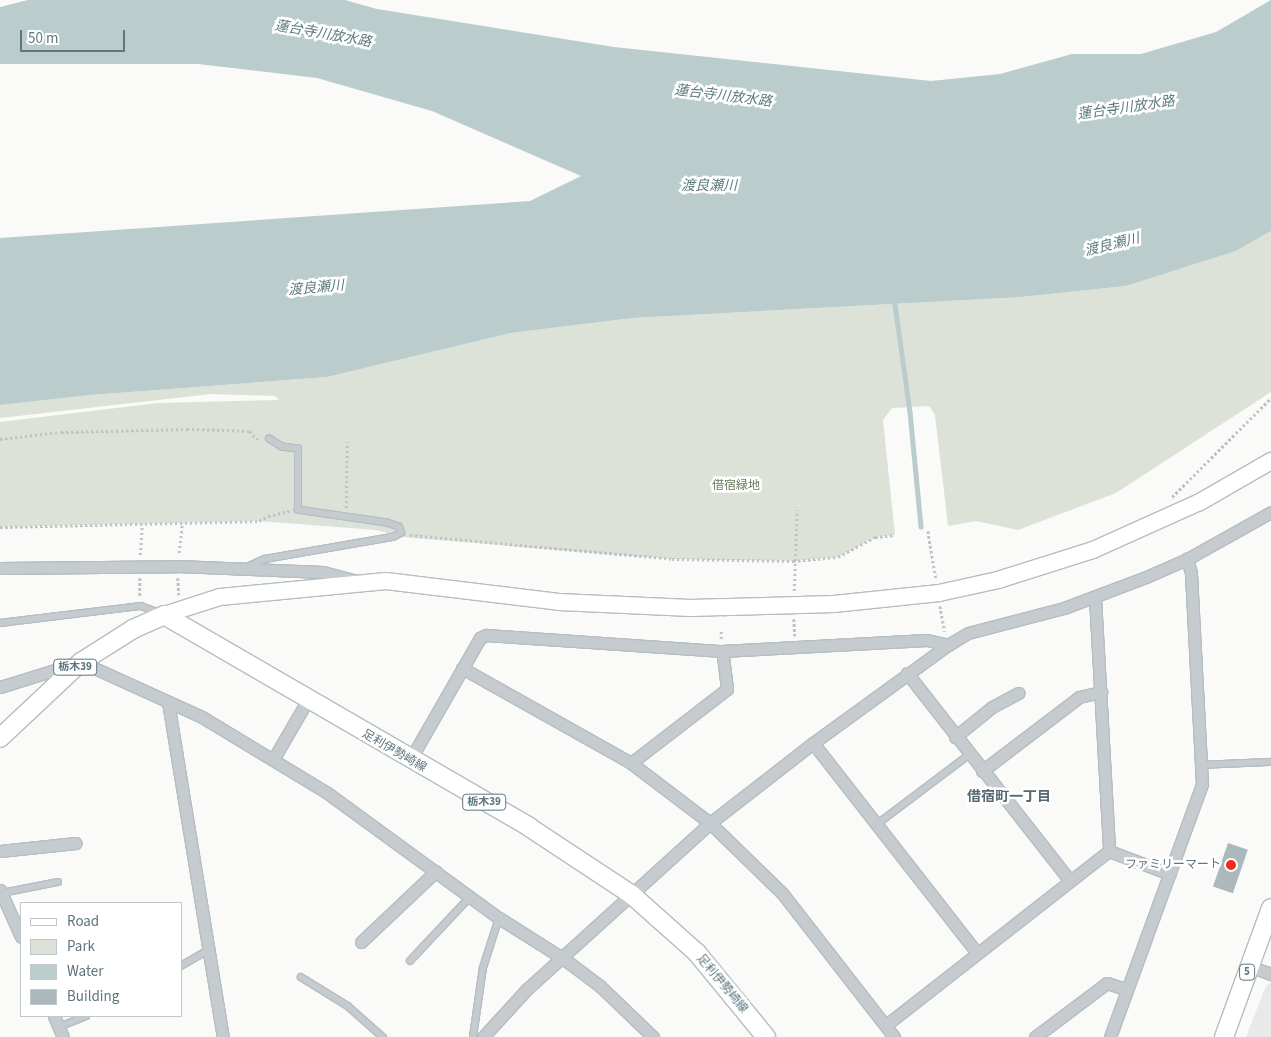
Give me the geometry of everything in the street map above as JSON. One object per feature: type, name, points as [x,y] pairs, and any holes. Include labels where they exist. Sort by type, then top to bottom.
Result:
[{"type":"main road","name":"栃木39","points":[[0,738],[81,662],[133,629],[164,615]]},
{"type":"main road","name":"足利伊勢崎線","points":[[164,615],[410,760],[544,836],[632,895],[696,953],[766,1037]]},
{"type":"main road","name":"5","points":[[1224,1037],[1271,908]]},
{"type":"street","points":[[164,615],[220,597],[386,581],[559,602],[692,608],[834,604],[921,595],[998,580],[1093,550],[1193,506],[1271,461]]},
{"type":"street","points":[[483,1037],[527,989],[564,959],[710,823],[813,742],[948,645],[968,633],[1095,598],[1187,559],[1271,512]]},
{"type":"street","points":[[1110,1037],[1202,784],[1191,573],[1187,559]]},
{"type":"street","points":[[0,568],[178,566],[323,572],[360,582]]},
{"type":"street","points":[[1095,598],[1109,851]]},
{"type":"street","points":[[410,760],[480,638],[486,635],[722,651],[926,640],[948,645]]},
{"type":"street","points":[[631,763],[727,690],[722,651]]},
{"type":"street","points":[[0,687],[81,662],[202,717],[274,758],[436,871],[499,918],[564,959],[600,986],[653,1037]]},
{"type":"street","points":[[462,668],[631,763],[710,823],[782,893],[894,1037]]},
{"type":"street","points":[[908,673],[969,755],[1070,881]]},
{"type":"street","points":[[982,771],[1079,697],[1101,692]]},
{"type":"street","points":[[955,737],[992,707],[1018,693]]},
{"type":"street","points":[[274,758],[307,700]]},
{"type":"street","points":[[168,702],[224,1037]]},
{"type":"street","points":[[813,742],[977,953]]},
{"type":"street","points":[[0,851],[76,843]]},
{"type":"street","points":[[1109,851],[1170,874]]},
{"type":"street","points":[[886,1025],[1109,851]]},
{"type":"street","points":[[361,942],[436,871]]},
{"type":"street","points":[[1,892],[20,934]]},
{"type":"street","points":[[1249,966],[1271,974]]},
{"type":"street","points":[[1035,1037],[1108,983],[1126,990]]},
{"type":"street","points":[[54,1017],[61,1032]]},
{"type":"lane","points":[[243,570],[265,559],[398,536],[401,533],[399,527],[388,523],[298,510],[298,448],[282,448],[269,439]]},
{"type":"lane","points":[[0,623],[141,606],[164,615]]},
{"type":"lane","points":[[876,825],[969,755]]},
{"type":"lane","points":[[1202,765],[1271,762]]},
{"type":"lane","points":[[1,892],[58,882]]},
{"type":"lane","points":[[410,961],[470,897]]},
{"type":"lane","points":[[473,1037],[483,968],[499,918]]},
{"type":"lane","points":[[182,965],[210,949]]},
{"type":"lane","points":[[301,977],[348,1006],[383,1037]]},
{"type":"lane","points":[[61,1032],[84,1017]]},
{"type":"path","points":[[1168,501],[1271,398]]},
{"type":"path","points":[[0,439],[61,432],[187,429],[250,431],[256,439],[269,439]]},
{"type":"path","points":[[345,516],[347,442]]},
{"type":"path","points":[[0,527],[260,521],[268,516],[298,510]]},
{"type":"path","points":[[794,598],[793,561],[797,510]]},
{"type":"path","points":[[178,560],[182,523]]},
{"type":"path","points":[[140,597],[139,565],[142,524]]},
{"type":"path","points":[[928,531],[937,586]]},
{"type":"path","points":[[401,533],[672,559],[793,561],[838,557],[875,536],[895,535]]},
{"type":"path","points":[[178,571],[179,596]]},
{"type":"path","points":[[940,603],[945,632]]},
{"type":"path","points":[[794,614],[795,642]]},
{"type":"shaded area","points":[[1271,982],[1271,1037],[1246,1037],[1266,986]]},
{"type":"green space","name":"借宿緑地","points":[[1271,231],[1271,392],[1116,493],[1018,530],[976,521],[948,526],[935,415],[929,406],[892,408],[883,420],[895,535],[875,537],[838,557],[793,561],[672,559],[402,537],[376,530],[259,521],[0,527],[0,422],[158,403],[279,400],[275,396],[211,394],[0,418],[0,405],[91,395],[327,377],[511,333],[633,318],[1021,297],[1126,286],[1236,251]]},
{"type":"water","name":"渡良瀬川","points":[[28,0],[345,0],[377,9],[614,47],[931,81],[1000,74],[1072,54],[1141,54],[1216,32],[1271,0],[1271,231],[1236,251],[1126,286],[1021,297],[633,318],[511,333],[327,377],[91,395],[0,405],[0,238],[530,201],[581,176],[432,111],[317,78],[198,64],[0,64],[0,7]]},
{"type":"building","points":[[1228,843],[1248,850],[1233,893],[1213,886]]},
{"type":"waterway","points":[[894,297],[910,412],[921,526]]},
{"type":"place","name":"ファミリーマート","points":[[1231,865]]},
{"type":"district","name":"借宿町一丁目","points":[[1009,797]]},
{"type":"water label","name":"蓮台寺川放水路","points":[[323,34]]},
{"type":"water label","name":"蓮台寺川放水路","points":[[723,96]]},
{"type":"water label","name":"蓮台寺川放水路","points":[[1126,108]]}]
